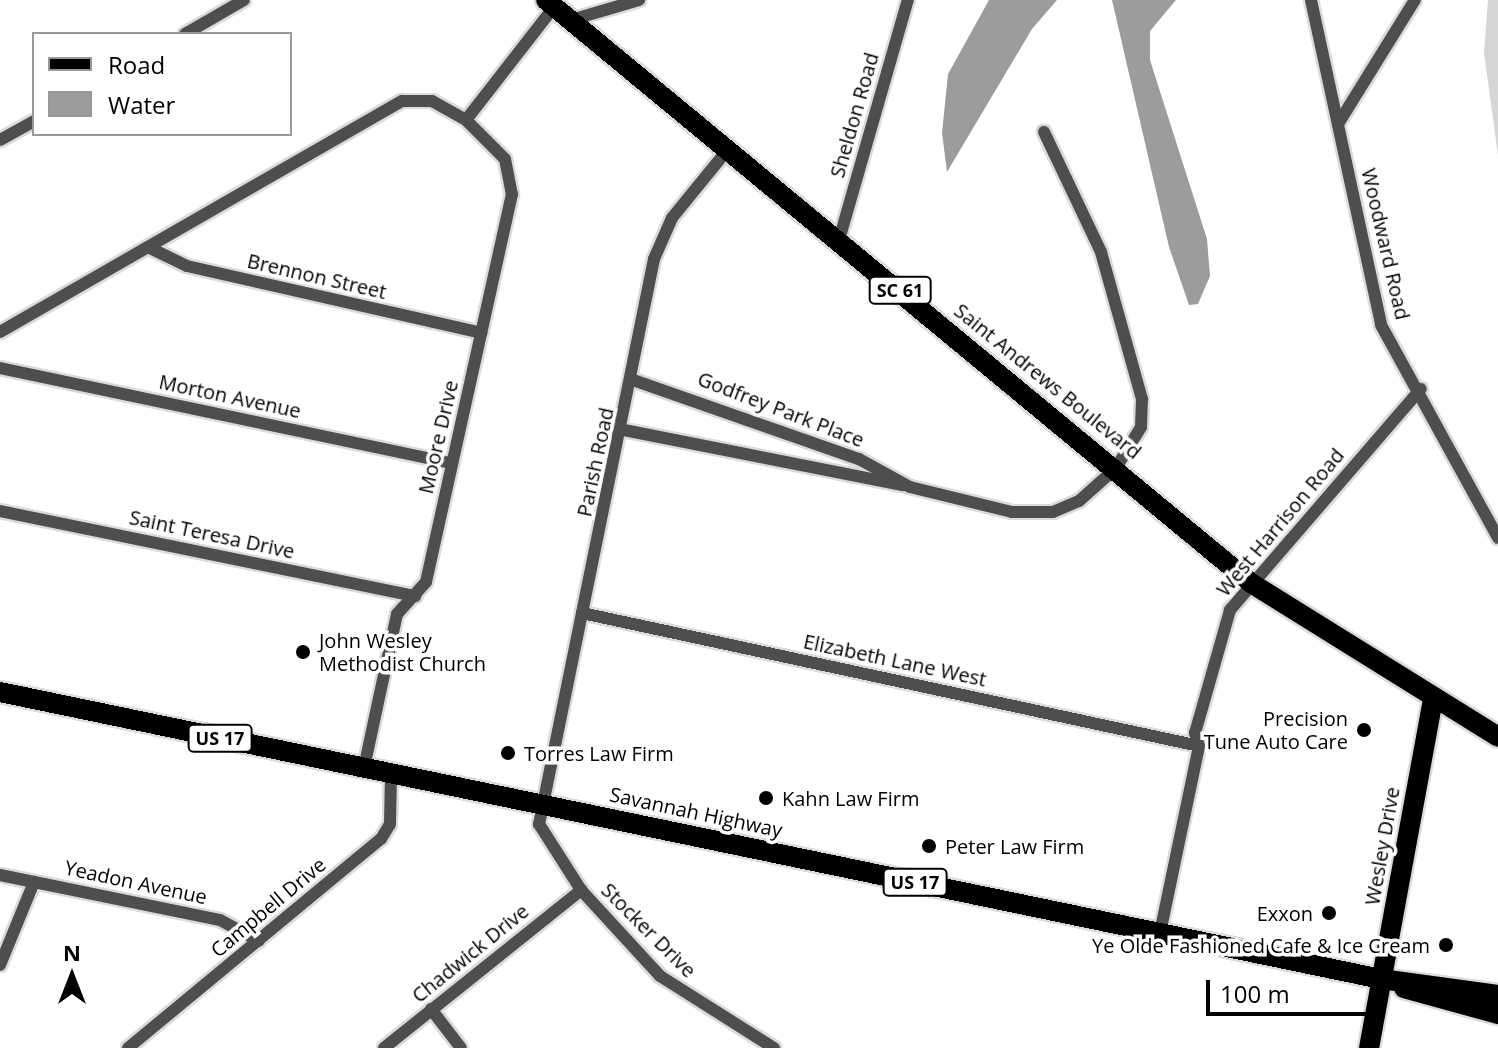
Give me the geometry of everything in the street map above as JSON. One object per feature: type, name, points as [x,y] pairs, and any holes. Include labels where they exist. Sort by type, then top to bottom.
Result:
[{"type":"main road","name":"Saint Andrews Boulevard","points":[[550,3],[1116,468],[1251,583],[1498,737]]},
{"type":"main road","name":"Savannah Highway","points":[[0,692],[1381,979],[1498,995]]},
{"type":"main road","name":"Wesley Drive","points":[[1369,1048],[1433,699]]},
{"type":"main road","name":"Saint Andrews Boulevard","points":[[1461,714],[1498,726]]},
{"type":"main road","name":"Savannah Highway","points":[[1381,979],[1498,1014]]},
{"type":"street","points":[[188,32],[244,0]]},
{"type":"street","points":[[571,20],[639,0]]},
{"type":"street","name":"Sheldon Road","points":[[839,240],[908,0]]},
{"type":"street","name":"Woodward Road","points":[[1311,0],[1381,325],[1421,389],[1498,538]]},
{"type":"street","points":[[1338,124],[1415,0]]},
{"type":"street","points":[[466,120],[550,3]]},
{"type":"street","name":"Moore Drive","points":[[0,332],[402,101],[432,101],[466,120],[511,172],[481,333],[426,582],[397,614],[364,768]]},
{"type":"street","points":[[0,140],[32,122]]},
{"type":"street","name":"Godfrey Park Place","points":[[624,430],[910,487],[1012,512],[1053,512],[1079,501],[1116,468],[1141,427],[1142,399],[1101,252],[1044,132]]},
{"type":"street","name":"Parish Road","points":[[541,804],[624,430],[661,236],[729,148]]},
{"type":"street","name":"Brennon Street","points":[[148,247],[187,266],[481,333]]},
{"type":"street","name":"Morton Avenue","points":[[0,368],[452,463]]},
{"type":"street","name":"Godfrey Park Place","points":[[633,380],[845,454],[910,487]]},
{"type":"street","name":"West Harrison Road","points":[[1160,933],[1199,746],[1195,733],[1230,610],[1421,389]]},
{"type":"street","name":"Saint Teresa Drive","points":[[0,511],[415,596]]},
{"type":"street","name":"Elizabeth Lane West","points":[[582,613],[1199,746]]},
{"type":"street","name":"Campbell Drive","points":[[128,1048],[381,839],[390,824],[391,773]]},
{"type":"street","name":"Stocker Drive","points":[[541,804],[541,834],[581,890],[660,976],[774,1048]]},
{"type":"street","name":"Yeadon Avenue","points":[[0,875],[220,920],[259,941]]},
{"type":"street","points":[[0,965],[34,882]]},
{"type":"street","name":"Chadwick Drive","points":[[384,1048],[581,890]]},
{"type":"street","points":[[431,1009],[461,1048]]},
{"type":"shaded area","points":[[1488,0],[1498,0],[1498,155],[1484,53]]},
{"type":"water","points":[[989,0],[1057,0],[1032,29],[947,172],[942,133],[948,74]]},
{"type":"water","points":[[1112,0],[1176,0],[1150,31],[1150,60],[1207,239],[1210,276],[1198,304],[1189,305],[1169,247]]},
{"type":"place","name":"John Wesley Methodist Church","points":[[303,652]]},
{"type":"place","name":"Precision Tune Auto Care","points":[[1364,730]]},
{"type":"place","name":"Torres Law Firm","points":[[508,753]]},
{"type":"place","name":"Kahn Law Firm","points":[[766,798]]},
{"type":"place","name":"Peter Law Firm","points":[[929,846]]},
{"type":"place","name":"Exxon","points":[[1329,913]]},
{"type":"place","name":"Ye Olde Fashioned Cafe & Ice Cream","points":[[1446,945]]}]
